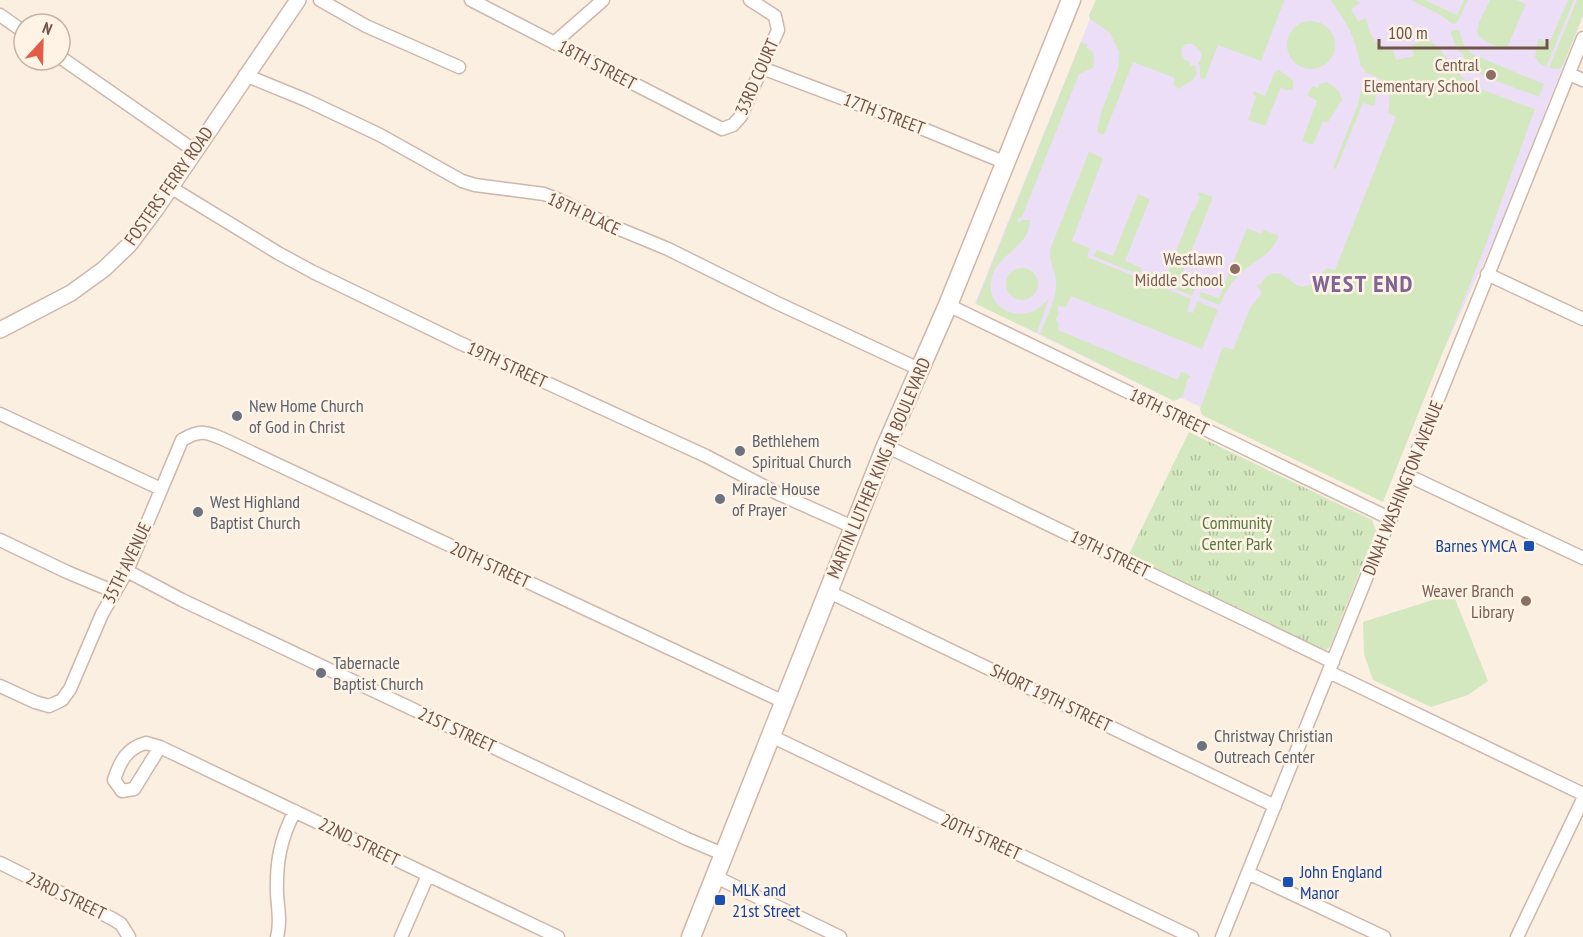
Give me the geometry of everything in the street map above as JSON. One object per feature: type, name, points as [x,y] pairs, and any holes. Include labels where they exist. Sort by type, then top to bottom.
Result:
[{"type":"main road","name":"MARTIN LUTHER KING JR BOULEVARD","points":[[691,937],[827,591],[886,446],[948,305],[1071,0]]},
{"type":"street","name":"FOSTERS FERRY ROAD","points":[[0,330],[71,293],[104,269],[140,231],[298,0]]},
{"type":"street","points":[[320,0],[366,26],[428,52],[459,68]]},
{"type":"street","name":"18TH STREET","points":[[471,0],[722,129]]},
{"type":"street","points":[[554,43],[603,0]]},
{"type":"street","name":"33RD COURT","points":[[722,129],[733,125],[741,116],[778,30],[775,16],[750,0]]},
{"type":"street","name":"DINAH WASHINGTON AVENUE","points":[[1222,937],[1583,38]]},
{"type":"street","points":[[72,65],[195,151]]},
{"type":"street","name":"17TH STREET","points":[[762,68],[916,126],[1006,163]]},
{"type":"street","points":[[1569,74],[1583,80]]},
{"type":"street","name":"18TH PLACE","points":[[245,75],[372,131],[462,181],[475,185],[544,194],[557,199],[605,223],[668,249],[919,369]]},
{"type":"street","name":"19TH STREET","points":[[170,187],[313,272],[853,527]]},
{"type":"street","points":[[1487,274],[1583,319]]},
{"type":"street","name":"18TH STREET","points":[[948,305],[1391,519]]},
{"type":"street","points":[[0,414],[160,489]]},
{"type":"street","name":"35TH AVENUE","points":[[0,686],[49,706],[62,700],[70,689],[98,624],[127,571],[182,440],[196,432]]},
{"type":"street","name":"20TH STREET","points":[[196,432],[210,433],[784,702]]},
{"type":"street","name":"19TH STREET","points":[[886,446],[1583,794]]},
{"type":"street","points":[[1409,476],[1583,558]]},
{"type":"street","points":[[0,540],[115,592]]},
{"type":"street","name":"21ST STREET","points":[[127,571],[182,600],[723,854]]},
{"type":"street","name":"SHORT 19TH STREET","points":[[827,591],[1275,806]]},
{"type":"street","name":"20TH STREET","points":[[771,736],[1192,937]]},
{"type":"street","name":"22ND STREET","points":[[160,747],[558,937]]},
{"type":"street","points":[[1517,937],[1583,799]]},
{"type":"street","points":[[278,937],[280,924],[278,857],[285,830],[295,811]]},
{"type":"street","name":"23RD STREET","points":[[0,864],[111,918],[121,924],[129,935]]},
{"type":"street","points":[[1248,873],[1384,937]]},
{"type":"street","points":[[401,937],[428,875]]},
{"type":"street","points":[[716,877],[840,937]]},
{"type":"shaded area","name":"Westlawn Middle School","points":[[1096,0],[1583,0],[1583,16],[1496,235],[1379,493],[1182,398],[1174,401],[975,303]]},
{"type":"green space","points":[[1096,0],[1284,1],[1261,61],[1218,45],[1205,79],[1203,79],[1200,77],[1198,63],[1202,53],[1193,44],[1186,44],[1181,54],[1185,60],[1189,61],[1190,66],[1195,65],[1197,74],[1193,80],[1179,89],[1173,85],[1175,78],[1133,62],[1104,135],[1097,132],[1101,112],[1118,69],[1119,52],[1110,33],[1090,19],[1089,15]]},
{"type":"green space","points":[[1330,0],[1359,2],[1351,9],[1358,21],[1366,18],[1374,38],[1381,45],[1393,50],[1396,60],[1414,56],[1411,46],[1422,41],[1429,41],[1438,47],[1468,82],[1535,109],[1484,249],[1383,502],[1202,415],[1200,409],[1222,349],[1225,347],[1233,350],[1250,308],[1262,293],[1256,285],[1261,284],[1269,275],[1277,273],[1298,286],[1308,286],[1318,280],[1326,268],[1335,270],[1396,117],[1388,113],[1387,87],[1379,79],[1366,73],[1363,67],[1361,68],[1357,48],[1350,32]]},
{"type":"green space","points":[[1411,0],[1425,0],[1457,15],[1464,0],[1468,0],[1457,23],[1453,24]]},
{"type":"green space","points":[[1490,0],[1516,0],[1526,4],[1506,50],[1485,41],[1477,32]]},
{"type":"green space","points":[[1568,0],[1574,0],[1546,67],[1535,57],[1538,39],[1542,39],[1547,48]]},
{"type":"green space","points":[[1577,0],[1583,0],[1583,15],[1563,65],[1559,69],[1549,68]]},
{"type":"green space","points":[[1306,21],[1316,21],[1331,31],[1335,45],[1334,54],[1325,65],[1316,69],[1306,69],[1291,59],[1287,50],[1287,40],[1297,25]]},
{"type":"green space","points":[[1459,30],[1464,46],[1472,54],[1544,84],[1539,97],[1490,78],[1472,68],[1464,61],[1464,55],[1455,45],[1450,32]]},
{"type":"green space","points":[[1081,42],[1088,45],[1086,47],[1093,52],[1093,68],[1079,74],[1022,217],[1017,220],[1020,223],[1021,220],[1030,220],[1029,229],[1020,244],[1001,261],[992,276],[993,298],[999,306],[1008,311],[1018,314],[1029,313],[1039,308],[1049,298],[1037,333],[976,304]]},
{"type":"green space","points":[[1279,70],[1293,80],[1293,90],[1281,87],[1265,126],[1248,120],[1256,96],[1253,94],[1254,91],[1265,96],[1274,73]]},
{"type":"green space","points":[[1327,82],[1339,91],[1342,100],[1328,122],[1323,121],[1313,145],[1302,141],[1317,101],[1307,95],[1312,86],[1318,88],[1320,84]]},
{"type":"green space","points":[[1371,88],[1376,94],[1375,104],[1373,106],[1363,103],[1336,169],[1333,168],[1359,101],[1360,92]]},
{"type":"green space","points":[[1089,152],[1103,158],[1072,241],[1090,248],[1087,257],[1191,299],[1187,311],[1193,313],[1197,301],[1218,310],[1202,349],[1071,296],[1066,307],[1059,306],[1057,309],[1059,313],[1056,320],[1059,324],[1058,330],[1178,380],[1181,372],[1187,373],[1191,378],[1188,378],[1183,396],[1174,401],[1040,334],[1056,287],[1051,247]]},
{"type":"green space","points":[[1199,192],[1213,197],[1179,282],[1195,290],[1192,296],[1146,277],[1149,271],[1166,277],[1192,211],[1200,197]]},
{"type":"green space","points":[[1138,194],[1150,199],[1125,261],[1142,268],[1140,275],[1093,256],[1097,250],[1113,256]]},
{"type":"green space","points":[[1247,228],[1261,234],[1264,230],[1279,236],[1267,253],[1234,280],[1220,305],[1199,297],[1201,292],[1219,298]]},
{"type":"green space","points":[[1022,268],[1033,273],[1038,284],[1033,295],[1022,300],[1011,295],[1006,284],[1011,273]]},
{"type":"green space","name":"Community Center Park","points":[[1189,432],[1372,520],[1376,531],[1330,647],[1323,652],[1127,558]]},
{"type":"green space","points":[[1445,596],[1455,599],[1488,681],[1468,695],[1431,707],[1373,680],[1364,654],[1363,622]]},
{"type":"place","name":"Central Elementary School","points":[[1491,75]]},
{"type":"place","name":"Westlawn Middle School","points":[[1235,269]]},
{"type":"place","name":"New Home Church of God in Christ","points":[[237,416]]},
{"type":"place","name":"Bethlehem Spiritual Church","points":[[740,451]]},
{"type":"place","name":"Miracle House of Prayer","points":[[720,499]]},
{"type":"place","name":"West Highland Baptist Church","points":[[198,512]]},
{"type":"place","name":"Barnes YMCA","points":[[1529,546]]},
{"type":"place","name":"Weaver Branch Library","points":[[1526,601]]},
{"type":"place","name":"Tabernacle Baptist Church","points":[[321,673]]},
{"type":"place","name":"Christway Christian Outreach Center","points":[[1202,746]]},
{"type":"place","name":"John England Manor","points":[[1288,882]]},
{"type":"place","name":"MLK and 21st Street","points":[[720,900]]},
{"type":"district","name":"WEST END","points":[[1363,284]]}]
